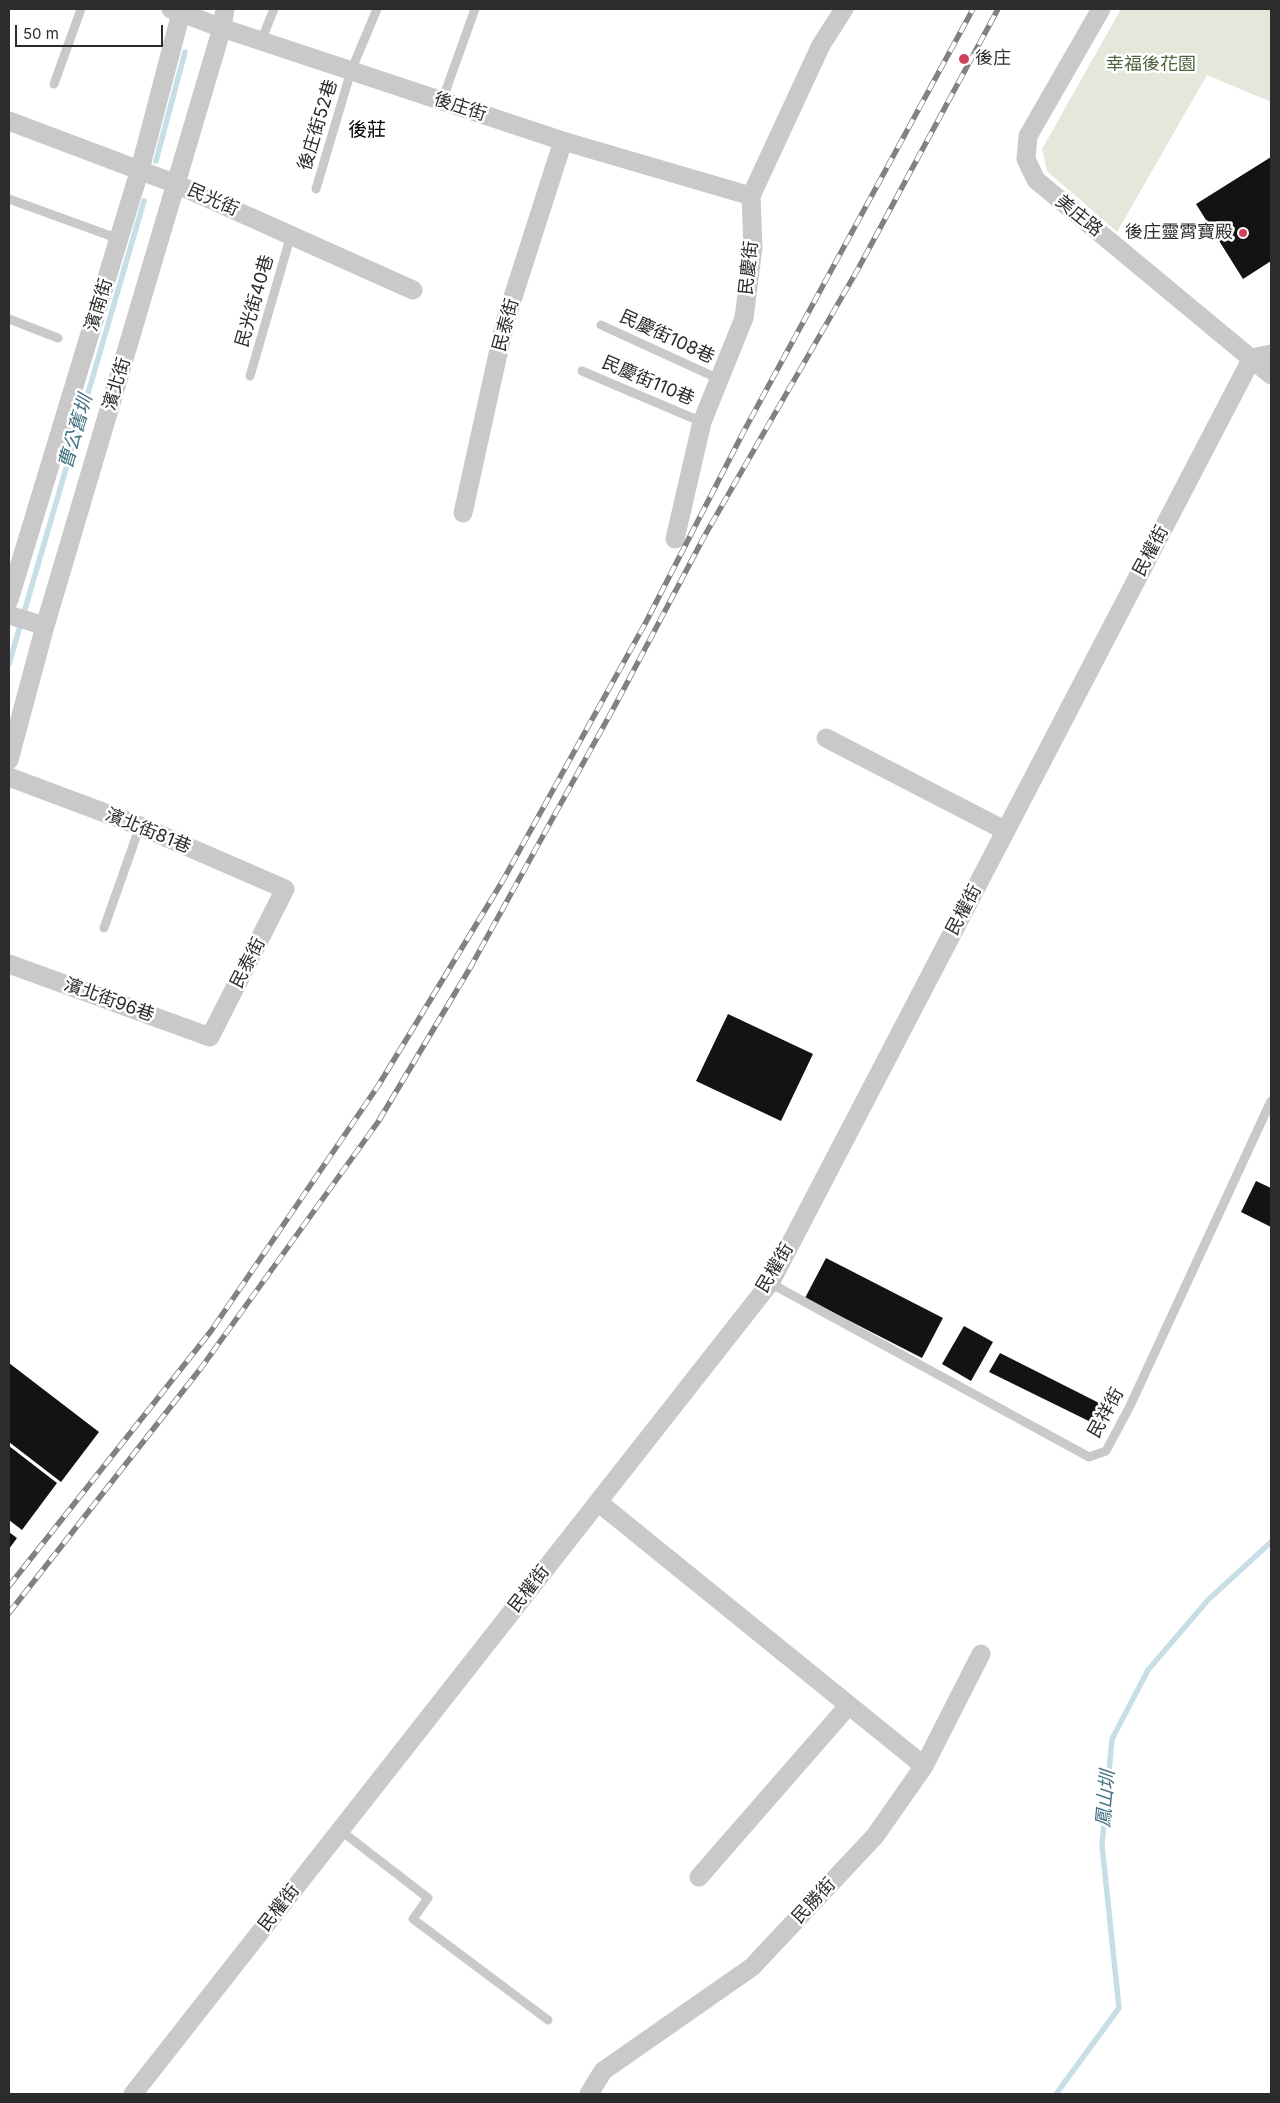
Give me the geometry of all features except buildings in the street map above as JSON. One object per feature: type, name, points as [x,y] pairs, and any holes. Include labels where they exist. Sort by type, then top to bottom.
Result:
[{"type":"street","name":"濱北街","points":[[9,760],[40,625],[176,184],[226,9]]},
{"type":"street","name":"民慶街","points":[[675,539],[702,422],[744,318],[753,247],[751,196],[821,44],[844,9]]},
{"type":"street","name":"美庄路","points":[[1100,9],[1028,136],[1026,159],[1036,180],[1271,375]]},
{"type":"street","name":"後庄街","points":[[178,10],[222,28],[563,141],[751,196]]},
{"type":"street","name":"濱南街","points":[[9,600],[140,169],[178,10]]},
{"type":"street","name":"民光街","points":[[9,121],[176,184],[413,290]]},
{"type":"street","name":"民泰街","points":[[464,513],[505,322],[563,141]]},
{"type":"street","points":[[1252,358],[1271,354]]},
{"type":"street","name":"民權街","points":[[133,2094],[770,1283],[1252,358]]},
{"type":"street","points":[[13,616],[40,625]]},
{"type":"street","points":[[826,738],[1006,831]]},
{"type":"street","name":"濱北街81巷","points":[[9,777],[140,826],[285,889]]},
{"type":"street","name":"民泰街","points":[[210,1037],[285,889]]},
{"type":"street","name":"濱北街96巷","points":[[9,964],[210,1037]]},
{"type":"street","points":[[598,1502],[924,1766]]},
{"type":"street","name":"民勝街","points":[[589,2094],[603,2071],[752,1967],[875,1836],[924,1766],[980,1654]]},
{"type":"street","points":[[699,1877],[849,1705]]},
{"type":"lane","points":[[54,84],[81,9]]},
{"type":"lane","points":[[261,41],[274,9]]},
{"type":"lane","name":"後庄街52巷","points":[[316,189],[351,71],[378,9]]},
{"type":"lane","points":[[442,101],[475,9]]},
{"type":"lane","points":[[9,199],[119,239]]},
{"type":"lane","name":"民光街40巷","points":[[250,376],[291,235]]},
{"type":"lane","points":[[9,319],[58,338]]},
{"type":"lane","name":"民慶街108巷","points":[[601,325],[719,379]]},
{"type":"lane","name":"民慶街110巷","points":[[582,371],[702,422]]},
{"type":"lane","points":[[104,928],[140,826]]},
{"type":"lane","name":"民祥街","points":[[770,1283],[1089,1457],[1106,1451],[1130,1406],[1271,1100]]},
{"type":"lane","points":[[340,1830],[428,1898],[413,1919],[548,2020]]},
{"type":"green space","name":"幸福後花園","points":[[1121,9],[1271,9],[1271,102],[1207,75],[1117,232],[1047,171],[1042,149]]},
{"type":"waterway","name":"曹公舊圳","points":[[156,161],[185,52]]},
{"type":"waterway","name":"曹公舊圳","points":[[9,664],[144,201]]},
{"type":"waterway","name":"鳳山圳","points":[[1056,2094],[1119,2008],[1102,1845],[1112,1739],[1148,1670],[1208,1600],[1271,1542]]},
{"type":"railway","points":[[9,1586],[211,1331],[378,1086],[502,882],[646,622],[744,431],[973,9]]},
{"type":"railway","points":[[9,1613],[201,1368],[378,1122],[470,968],[618,700],[705,535],[858,269],[998,9]]},
{"type":"place","name":"後庄","points":[[964,59]]},
{"type":"place","name":"後庄靈霄寶殿","points":[[1243,233]]},
{"type":"district","name":"後莊","points":[[367,130]]}]
